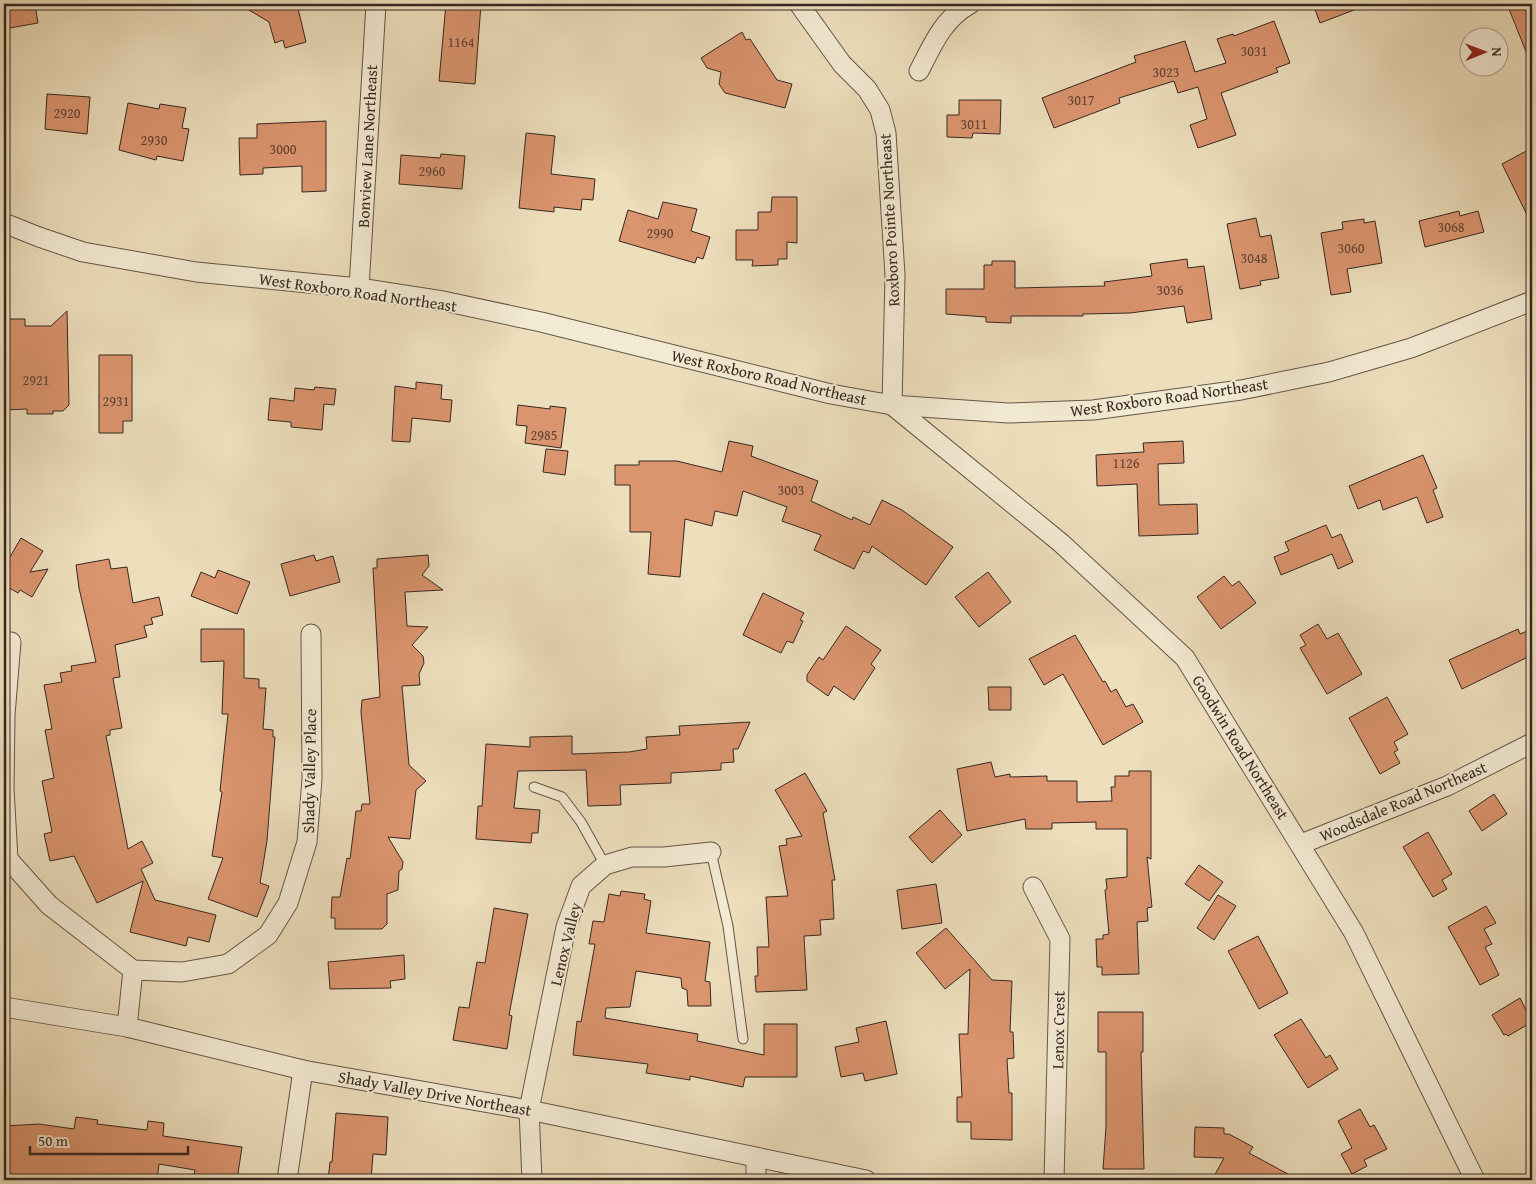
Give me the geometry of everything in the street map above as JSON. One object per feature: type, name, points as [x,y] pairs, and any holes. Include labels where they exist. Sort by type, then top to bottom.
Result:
[{"type":"street","name":"Bonview Lane Northeast","points":[[359,288],[376,4]]},
{"type":"street","name":"Roxboro Pointe Northeast","points":[[799,4],[842,64],[867,89],[880,110],[886,133],[895,275],[892,405]]},
{"type":"street","points":[[920,71],[940,28],[958,10],[970,4]]},
{"type":"street","name":"West Roxboro Road Northeast","points":[[4,223],[83,252],[196,272],[359,288],[443,301],[541,322],[831,394],[892,405],[1008,413],[1093,410],[1241,390],[1329,372],[1411,348],[1532,301]]},
{"type":"street","name":"Goodwin Road Northeast","points":[[892,405],[1061,543],[1185,658],[1354,932],[1475,1180]]},
{"type":"street","name":"Shady Valley Place","points":[[133,970],[182,972],[228,964],[268,935],[288,903],[307,842],[312,779],[311,634]]},
{"type":"street","points":[[11,642],[5,715],[4,789],[8,859],[49,906],[133,970],[127,1027]]},
{"type":"street","name":"Woodsdale Road Northeast","points":[[1301,844],[1447,786],[1532,743]]},
{"type":"street","name":"Lenox Valley","points":[[532,1180],[529,1110],[566,927],[581,886],[605,866],[632,857],[664,857],[711,852]]},
{"type":"street","name":"Lenox Crest","points":[[1033,887],[1060,939],[1054,1180]]},
{"type":"street","name":"Shady Valley Drive Northeast","points":[[4,1008],[127,1027],[303,1070],[529,1110],[756,1159],[866,1180]]},
{"type":"street","points":[[288,1180],[303,1070]]},
{"type":"street","points":[[756,1159],[756,1180]]},
{"type":"lane","points":[[534,788],[562,798],[581,822],[605,866]]},
{"type":"lane","points":[[711,852],[728,926],[742,1039]]},
{"type":"building","points":[[4,4],[35,4],[38,23],[4,29]]},
{"type":"building","points":[[239,4],[297,4],[306,42],[285,48],[283,40],[275,43],[269,22]]},
{"type":"building","points":[[446,4],[481,4],[475,84],[439,81]]},
{"type":"building","points":[[1313,4],[1367,4],[1367,5],[1320,23]]},
{"type":"building","points":[[1507,4],[1532,4],[1532,64],[1531,64]]},
{"type":"building","points":[[1274,21],[1290,63],[1276,68],[1278,72],[1221,93],[1236,135],[1198,148],[1190,125],[1207,119],[1198,87],[1178,93],[1174,81],[1119,98],[1120,103],[1054,128],[1042,98],[1136,62],[1134,56],[1185,41],[1195,72],[1226,63],[1217,39],[1233,34],[1234,36]]},
{"type":"building","points":[[742,32],[746,40],[750,39],[777,80],[792,84],[785,108],[725,93],[719,84],[721,72],[707,68],[701,58]]},
{"type":"building","points":[[47,94],[90,97],[87,134],[45,129]]},
{"type":"building","points":[[959,100],[1001,100],[1000,134],[973,133],[972,138],[947,137],[947,115],[959,115]]},
{"type":"building","points":[[128,103],[159,109],[160,104],[186,108],[182,128],[189,129],[183,161],[157,156],[156,160],[119,150]]},
{"type":"building","points":[[326,121],[326,191],[302,192],[302,166],[263,168],[263,174],[240,175],[239,138],[257,138],[257,124]]},
{"type":"building","points":[[526,133],[555,136],[551,174],[595,179],[593,200],[582,199],[581,210],[554,207],[554,212],[519,208]]},
{"type":"building","points":[[1532,148],[1532,225],[1502,164]]},
{"type":"building","points":[[441,154],[465,156],[462,189],[399,184],[401,155],[440,158]]},
{"type":"building","points":[[772,197],[797,197],[797,243],[787,242],[787,259],[778,259],[778,265],[752,266],[753,260],[736,260],[736,230],[758,230],[758,212],[771,212]]},
{"type":"building","points":[[663,202],[697,209],[691,231],[710,237],[703,259],[697,257],[695,263],[619,241],[628,210],[658,219]]},
{"type":"building","points":[[1459,211],[1460,216],[1478,211],[1484,232],[1425,247],[1419,221]]},
{"type":"building","points":[[1256,218],[1260,237],[1271,235],[1279,278],[1260,281],[1261,285],[1240,289],[1227,224]]},
{"type":"building","points":[[1364,219],[1364,223],[1375,221],[1382,263],[1347,269],[1351,292],[1331,295],[1321,233],[1343,229],[1342,222]]},
{"type":"building","points":[[1187,259],[1188,268],[1204,266],[1212,319],[1187,323],[1184,306],[1130,313],[1083,314],[1083,316],[1011,316],[1011,323],[986,322],[986,317],[946,314],[946,289],[984,289],[984,265],[992,265],[992,261],[1015,261],[1015,288],[1105,286],[1104,282],[1152,276],[1150,264]]},
{"type":"building","points":[[67,311],[69,405],[63,411],[53,411],[53,414],[27,414],[27,409],[4,410],[4,319],[25,319],[25,326],[51,326]]},
{"type":"building","points":[[99,355],[132,355],[132,421],[123,421],[123,433],[99,433]]},
{"type":"building","points":[[416,382],[442,385],[441,399],[452,400],[450,422],[412,418],[410,442],[392,441],[395,386],[416,389]]},
{"type":"building","points":[[315,387],[336,389],[334,405],[324,404],[322,430],[291,427],[291,422],[268,420],[270,398],[294,401],[295,388],[314,390]]},
{"type":"building","points":[[518,405],[550,409],[550,406],[566,408],[561,448],[525,443],[527,426],[516,425]]},
{"type":"building","points":[[729,441],[753,446],[751,456],[818,481],[811,501],[852,520],[853,517],[870,525],[882,500],[902,510],[953,547],[926,585],[872,546],[869,553],[863,551],[854,569],[814,550],[821,535],[782,521],[787,507],[743,491],[737,516],[715,511],[712,526],[685,519],[680,577],[648,574],[651,532],[630,532],[630,485],[615,485],[615,465],[639,465],[639,461],[677,461],[722,472]]},
{"type":"building","points":[[1183,441],[1184,463],[1158,464],[1159,505],[1197,504],[1198,534],[1139,536],[1137,484],[1097,486],[1096,455],[1144,452],[1143,443]]},
{"type":"building","points":[[546,449],[568,451],[565,475],[543,472]]},
{"type":"building","points":[[1423,455],[1437,488],[1433,490],[1443,517],[1427,523],[1417,497],[1383,510],[1380,500],[1358,509],[1349,486]]},
{"type":"building","points":[[1326,525],[1332,538],[1341,534],[1353,562],[1338,569],[1332,554],[1281,575],[1274,557],[1289,551],[1285,542]]},
{"type":"building","points":[[21,538],[43,551],[30,572],[48,569],[32,597],[20,590],[18,593],[4,585],[4,554],[10,557]]},
{"type":"building","points":[[314,555],[316,561],[333,556],[340,582],[290,596],[281,564]]},
{"type":"building","points":[[428,555],[429,566],[422,575],[443,590],[405,592],[407,626],[428,627],[412,645],[423,656],[424,663],[419,674],[420,685],[402,686],[409,765],[426,781],[416,790],[410,839],[388,837],[403,862],[402,869],[399,871],[398,890],[387,894],[387,924],[382,929],[335,929],[335,918],[331,918],[332,897],[340,897],[347,858],[350,859],[356,811],[361,811],[362,804],[370,804],[361,712],[362,700],[380,697],[373,568],[377,568],[377,559]]},
{"type":"building","points":[[109,559],[111,569],[127,567],[133,603],[159,597],[163,615],[151,618],[153,624],[144,626],[147,637],[115,645],[120,677],[113,678],[122,728],[110,730],[110,735],[106,736],[128,849],[142,841],[153,863],[141,869],[155,900],[216,915],[209,942],[188,937],[186,946],[130,932],[143,881],[97,903],[74,856],[50,861],[44,834],[52,832],[42,781],[54,778],[45,730],[52,729],[44,685],[62,682],[60,673],[72,671],[71,666],[96,662],[79,588],[76,565]]},
{"type":"building","points":[[218,570],[250,582],[237,614],[191,596],[201,572],[215,578]]},
{"type":"building","points":[[988,572],[1011,602],[979,627],[955,597]]},
{"type":"building","points":[[1224,576],[1232,586],[1239,581],[1256,603],[1221,629],[1197,597]]},
{"type":"building","points":[[763,593],[804,613],[800,620],[803,621],[793,643],[787,641],[781,653],[743,635]]},
{"type":"building","points":[[1318,624],[1327,639],[1338,633],[1362,674],[1327,694],[1300,648],[1306,645],[1300,635]]},
{"type":"building","points":[[846,626],[881,650],[871,664],[875,668],[854,700],[834,686],[828,696],[807,681],[807,675],[819,657],[823,660]]},
{"type":"building","points":[[201,629],[244,629],[244,678],[259,679],[259,688],[266,688],[263,729],[273,730],[273,737],[275,737],[267,841],[260,883],[269,886],[257,917],[208,899],[223,858],[212,856],[222,792],[220,791],[228,714],[222,714],[224,661],[201,662]]},
{"type":"building","points":[[1518,629],[1520,634],[1532,629],[1532,655],[1462,689],[1449,660]]},
{"type":"building","points":[[1075,635],[1103,682],[1105,681],[1111,692],[1116,689],[1126,707],[1133,704],[1143,722],[1103,745],[1063,674],[1044,685],[1029,659]]},
{"type":"building","points":[[988,687],[1011,687],[1011,710],[989,710]]},
{"type":"building","points":[[1387,697],[1408,734],[1394,742],[1398,750],[1394,752],[1400,763],[1380,774],[1349,718]]},
{"type":"building","points":[[750,722],[738,749],[733,749],[734,762],[721,763],[721,770],[671,773],[671,783],[620,785],[621,805],[588,806],[586,770],[518,771],[514,808],[540,810],[538,833],[532,833],[531,843],[476,839],[478,806],[482,806],[486,744],[530,747],[530,737],[572,736],[572,754],[629,752],[647,749],[646,737],[680,735],[679,726]]},
{"type":"building","points":[[991,762],[995,777],[1010,774],[1010,777],[1047,776],[1047,781],[1077,781],[1077,802],[1112,801],[1111,787],[1115,787],[1115,776],[1129,776],[1129,771],[1151,771],[1151,859],[1147,857],[1152,907],[1147,908],[1148,921],[1137,922],[1139,974],[1102,975],[1102,967],[1097,967],[1096,939],[1103,939],[1103,935],[1109,934],[1105,890],[1107,889],[1106,879],[1127,877],[1127,829],[1096,829],[1096,822],[1052,823],[1052,829],[1026,829],[1025,819],[967,831],[957,769]]},
{"type":"building","points":[[805,773],[827,811],[823,813],[835,880],[832,880],[834,919],[820,920],[821,935],[804,936],[807,990],[756,992],[755,976],[758,976],[757,947],[769,947],[766,897],[788,896],[779,846],[787,845],[786,839],[802,836],[775,790]]},
{"type":"building","points":[[1494,794],[1507,814],[1482,831],[1469,811]]},
{"type":"building","points":[[940,810],[962,835],[932,863],[909,837]]},
{"type":"building","points":[[1428,832],[1452,874],[1442,880],[1447,889],[1433,897],[1403,847]]},
{"type":"building","points":[[1199,865],[1223,882],[1209,901],[1185,884]]},
{"type":"building","points":[[936,884],[942,923],[902,929],[897,890]]},
{"type":"building","points":[[621,891],[645,894],[644,899],[651,901],[646,933],[710,942],[705,981],[710,982],[711,1006],[688,1006],[687,990],[682,988],[681,978],[636,971],[630,1007],[606,1008],[605,1018],[698,1034],[697,1041],[764,1055],[764,1024],[797,1024],[797,1077],[745,1077],[743,1087],[690,1076],[690,1080],[646,1073],[648,1064],[573,1055],[577,1021],[581,1022],[595,944],[589,944],[593,921],[604,922],[609,894],[620,896]]},
{"type":"building","points":[[1218,895],[1236,906],[1214,940],[1197,928]]},
{"type":"building","points":[[1486,906],[1496,923],[1484,929],[1492,944],[1485,947],[1499,975],[1480,985],[1448,927]]},
{"type":"building","points":[[494,908],[528,914],[509,1015],[512,1016],[507,1049],[453,1040],[459,1007],[469,1008],[477,962],[485,963]]},
{"type":"building","points":[[946,928],[992,980],[1012,981],[1010,1032],[1013,1032],[1014,1058],[1007,1059],[1009,1093],[1012,1093],[1012,1140],[971,1139],[971,1122],[957,1122],[957,1097],[962,1097],[959,1034],[968,1034],[970,969],[945,989],[916,953]]},
{"type":"building","points":[[1258,936],[1288,993],[1259,1009],[1228,951]]},
{"type":"building","points":[[404,955],[405,979],[390,981],[391,988],[330,989],[328,962]]},
{"type":"building","points":[[1520,998],[1532,1022],[1508,1036],[1504,1035],[1492,1015]]},
{"type":"building","points":[[1098,1012],[1143,1012],[1143,1052],[1141,1052],[1144,1169],[1103,1169],[1106,1127],[1106,1052],[1098,1052]]},
{"type":"building","points":[[1301,1019],[1326,1058],[1330,1055],[1338,1069],[1308,1088],[1274,1035]]},
{"type":"building","points":[[886,1021],[897,1074],[865,1081],[863,1073],[841,1077],[835,1047],[859,1042],[856,1028]]},
{"type":"building","points":[[1360,1109],[1370,1127],[1374,1125],[1387,1149],[1364,1160],[1367,1166],[1352,1174],[1341,1154],[1352,1148],[1338,1121]]},
{"type":"building","points":[[336,1113],[388,1117],[386,1155],[373,1154],[371,1180],[328,1180],[330,1162],[332,1162]]},
{"type":"building","points":[[76,1117],[98,1120],[97,1124],[147,1130],[148,1121],[164,1123],[163,1136],[242,1147],[237,1180],[193,1180],[195,1170],[159,1164],[157,1180],[133,1180],[98,1176],[97,1180],[4,1180],[4,1126],[39,1124],[74,1129]]},
{"type":"building","points":[[1195,1127],[1224,1128],[1224,1134],[1229,1134],[1253,1147],[1249,1153],[1299,1180],[1212,1180],[1224,1158],[1194,1157]]}]
